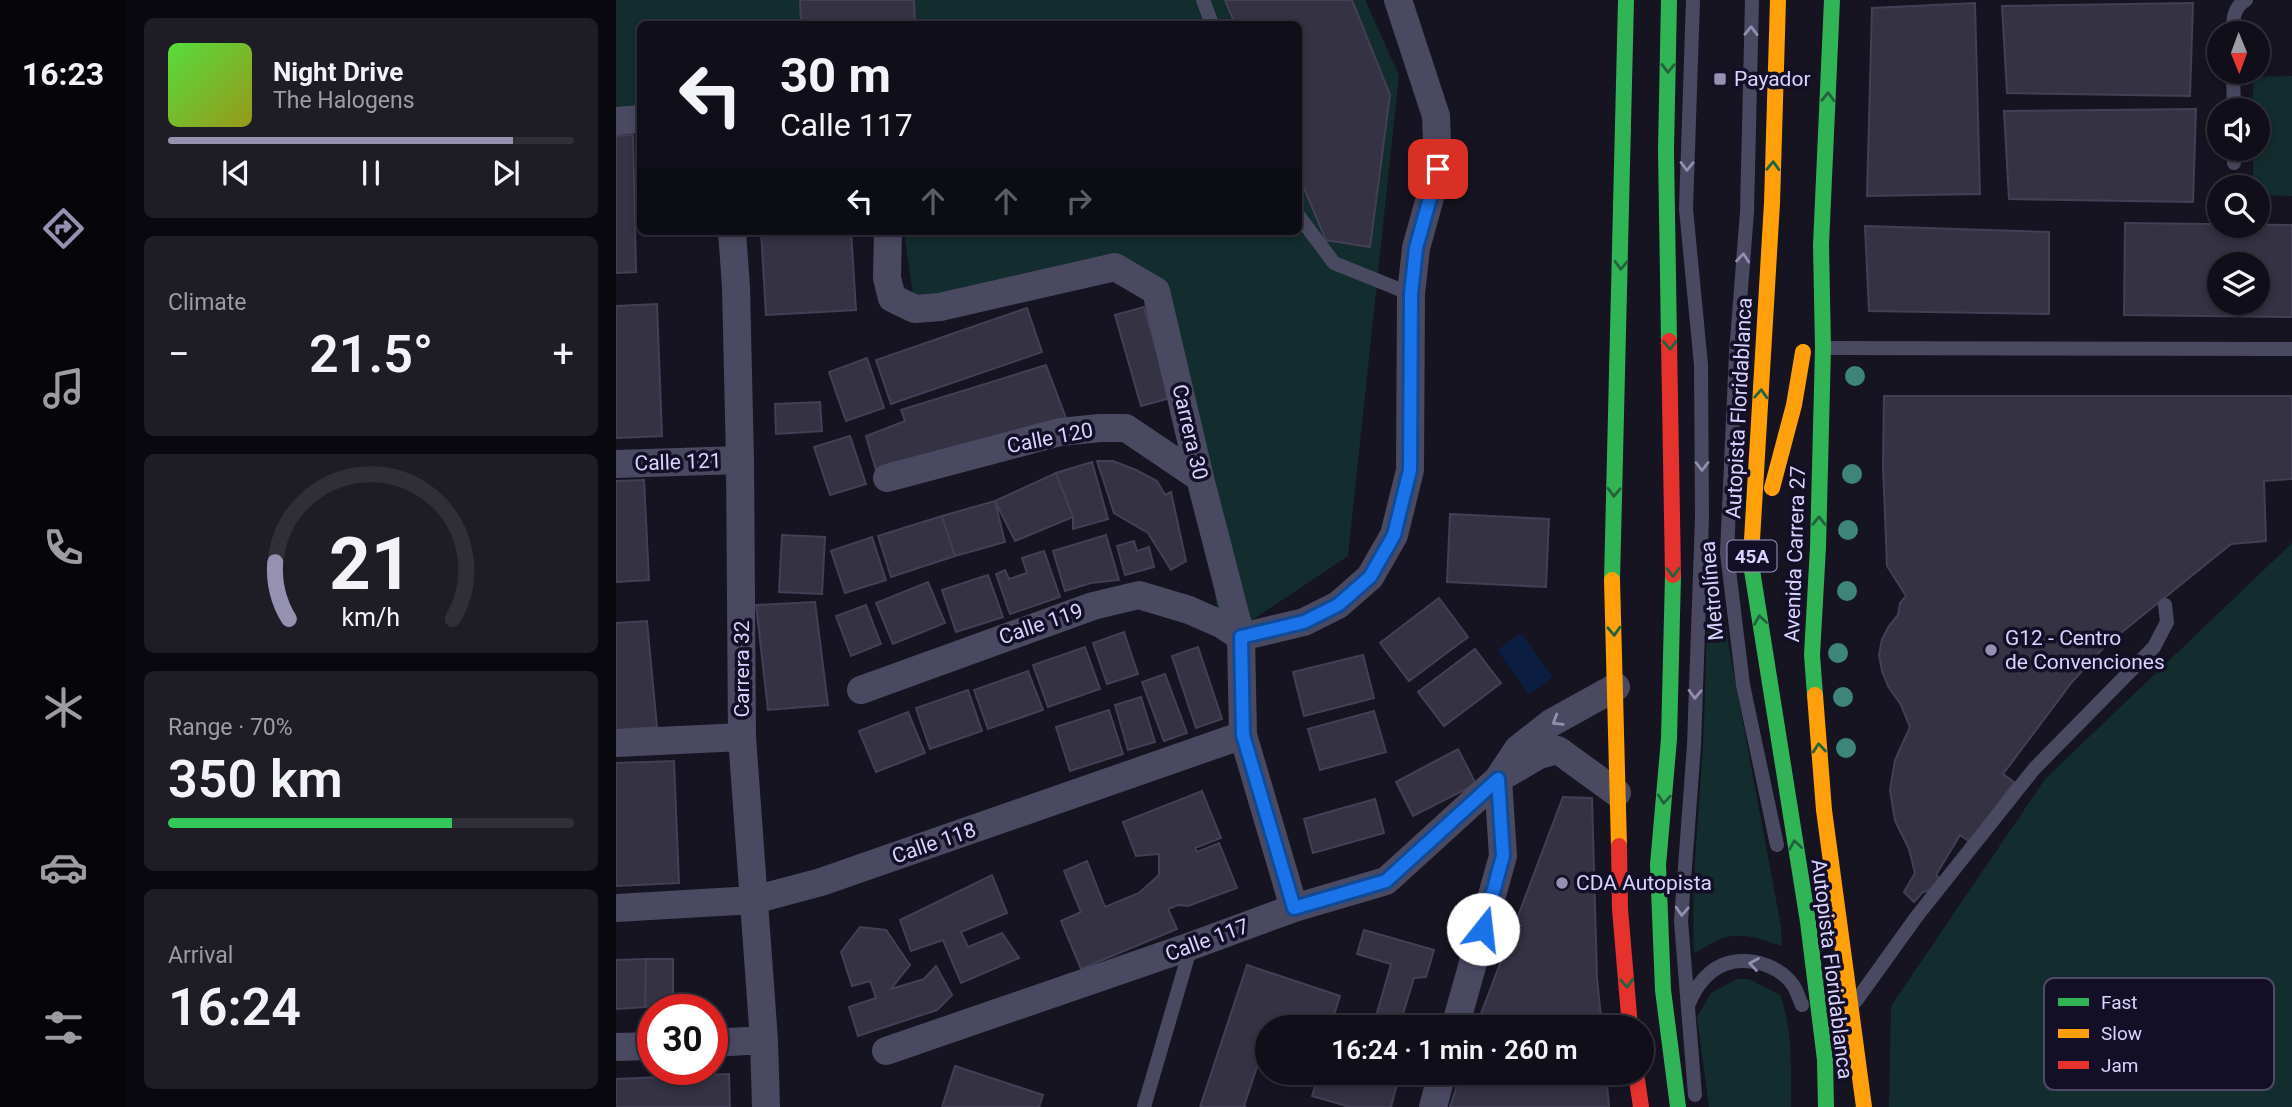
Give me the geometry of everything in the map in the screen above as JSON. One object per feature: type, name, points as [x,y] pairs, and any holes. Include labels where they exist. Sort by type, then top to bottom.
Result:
[{"type":"highway","points":[[1626,0],[1612,563],[1620,909],[1629,1015]]},
{"type":"highway","points":[[1669,0],[1666,150],[1674,607],[1669,739],[1658,865],[1664,990],[1678,1107]]},
{"type":"highway","name":"Autopista Floridablanca","points":[[1778,0],[1772,203],[1751,564],[1808,922],[1825,1060],[1826,1107]]},
{"type":"highway","name":"Avenida Carrera 27","points":[[1832,0],[1821,245],[1823,348],[1818,547],[1812,655],[1824,810],[1864,1107]]},
{"type":"highway","points":[[1623,197],[1636,219]]},
{"type":"highway","points":[[1751,564],[1794,405],[1821,245]]},
{"type":"highway","points":[[1650,254],[1669,315]]},
{"type":"highway","points":[[1638,1085],[1641,1107]]},
{"type":"street","points":[[1232,631],[1304,622],[1338,605],[1370,577],[1394,535],[1410,470],[1411,294],[1416,248],[1438,169],[1436,116],[1398,0]]},
{"type":"street","points":[[616,121],[637,119]]},
{"type":"street","name":"Carrera 32","points":[[733,235],[740,460],[742,737],[764,1041],[766,1107]]},
{"type":"street","name":"Carrera 30","points":[[888,235],[887,278],[892,298],[915,309],[940,307],[1115,267],[1156,291],[1200,478],[1232,631],[1243,735],[1294,908]]},
{"type":"street","name":"Calle 120","points":[[887,478],[1060,432],[1126,428],[1200,478]]},
{"type":"street","name":"Calle 121","points":[[616,464],[740,460]]},
{"type":"street","name":"Calle 119","points":[[861,690],[1093,606],[1139,595],[1189,610],[1232,631]]},
{"type":"street","points":[[1458,1015],[1503,856],[1498,779],[1518,749],[1534,736],[1551,723],[1616,688]]},
{"type":"street","name":"Calle 118","points":[[616,908],[754,900],[821,881],[1243,735]]},
{"type":"street","points":[[616,743],[742,737]]},
{"type":"street","points":[[1498,779],[1539,755],[1559,750],[1617,793]]},
{"type":"street","name":"Calle 117","points":[[886,1052],[1294,908],[1386,881],[1498,779]]},
{"type":"street","points":[[728,1042],[764,1041]]},
{"type":"street","points":[[616,1047],[637,1046]]},
{"type":"street","points":[[1433,1107],[1439,1085]]},
{"type":"lane","points":[[1203,0],[1211,21]]},
{"type":"lane","name":"Metrolínea","points":[[1693,0],[1686,209],[1701,365],[1702,503],[1693,745],[1681,920],[1697,1107]]},
{"type":"lane","name":"Metrolínea","points":[[1752,0],[1747,212],[1736,353],[1727,553],[1743,685],[1781,863]]},
{"type":"lane","points":[[2233,21],[2239,3],[2246,0]]},
{"type":"lane","points":[[1302,220],[1334,263],[1411,294]]},
{"type":"lane","points":[[1823,348],[2292,349]]},
{"type":"lane","points":[[1851,1007],[1917,916],[2034,769],[2154,647],[2167,622],[2165,605]]},
{"type":"lane","points":[[1144,1107],[1191,946]]},
{"type":"lane","points":[[1688,1005],[1697,985],[1713,970],[1734,961],[1756,962],[1777,970],[1793,985],[1803,1012],[1797,967]]},
{"type":"green space","points":[[616,0],[1365,0],[1399,75],[1348,556],[1221,641],[1200,478],[1156,291],[1115,267],[915,309],[905,235],[1302,235],[1302,21],[637,21],[637,111],[616,113]]},
{"type":"green space","points":[[2292,76],[2292,196],[2270,195],[2270,175],[2253,175],[2253,161],[2270,161],[2270,98],[2253,98],[2253,84],[2270,84],[2270,77]]},
{"type":"green space","points":[[2292,543],[2292,1107],[1889,1107],[1891,1006],[2045,779]]},
{"type":"green space","points":[[1715,546],[1729,648],[1781,926],[1782,946],[1751,937],[1736,936],[1720,939],[1694,953],[1694,875],[1703,744],[1707,620]]},
{"type":"green space","points":[[1737,979],[1749,979],[1780,995],[1789,1036],[1791,1107],[1709,1107],[1697,1017],[1711,993]]},
{"type":"water","points":[[1521,633],[1553,677],[1529,695],[1497,650]]},
{"type":"building","points":[[800,0],[914,0],[915,21],[801,21]]},
{"type":"building","points":[[1225,0],[1352,0],[1390,95],[1370,247],[1326,240],[1302,183],[1302,21],[1234,21]]},
{"type":"building","points":[[1975,3],[1980,194],[1867,196],[1872,8]]},
{"type":"building","points":[[2193,3],[2190,96],[2007,93],[2002,6]]},
{"type":"building","points":[[2196,109],[2193,202],[2009,199],[2004,111]]},
{"type":"building","points":[[633,135],[636,272],[616,273],[616,136]]},
{"type":"building","points":[[2125,223],[2207,224],[2207,238],[2270,238],[2270,225],[2292,225],[2292,317],[2124,315]]},
{"type":"building","points":[[1865,226],[2049,232],[2049,314],[1869,311]]},
{"type":"building","points":[[761,235],[851,235],[856,310],[766,315]]},
{"type":"building","points":[[657,304],[662,436],[616,438],[616,306]]},
{"type":"building","points":[[1144,307],[1170,398],[1141,406],[1115,315]]},
{"type":"building","points":[[1027,308],[1042,352],[891,404],[876,360]]},
{"type":"building","points":[[867,358],[884,408],[846,421],[829,372]]},
{"type":"building","points":[[1046,365],[1066,418],[876,470],[866,436],[905,421],[901,410]]},
{"type":"building","name":"G12 - Centro de Convenciones","points":[[1884,396],[2292,396],[2292,479],[2264,481],[2266,541],[2231,544],[2106,645],[2072,682],[2003,774],[2014,782],[1970,842],[1960,835],[1936,875],[1942,881],[1934,889],[1923,892],[1914,902],[1904,892],[1915,873],[1909,849],[1895,821],[1890,790],[1895,760],[1910,727],[1901,705],[1888,686],[1879,655],[1882,639],[1898,615],[1900,603],[1906,596],[1887,566],[1883,465]]},
{"type":"building","points":[[820,402],[822,431],[776,434],[775,404]]},
{"type":"building","points":[[850,436],[866,484],[830,495],[814,447]]},
{"type":"building","points":[[1097,461],[1113,461],[1136,470],[1157,481],[1165,495],[1171,492],[1186,561],[1171,570],[1148,533],[1114,513]]},
{"type":"building","points":[[1092,462],[1108,519],[1073,529],[1073,517],[1056,473]]},
{"type":"building","points":[[1056,473],[1073,517],[1015,541],[995,501]]},
{"type":"building","points":[[644,480],[649,580],[616,582],[616,481]]},
{"type":"building","points":[[995,501],[1005,542],[955,556],[942,516]]},
{"type":"building","points":[[1450,514],[1549,519],[1546,587],[1447,582]]},
{"type":"building","points":[[942,516],[955,556],[891,577],[878,536]]},
{"type":"building","points":[[782,535],[825,537],[822,594],[779,592]]},
{"type":"building","points":[[1106,535],[1119,580],[1091,583],[1065,591],[1053,551]]},
{"type":"building","points":[[872,537],[886,580],[845,593],[831,551]]},
{"type":"building","points":[[1134,541],[1137,551],[1149,547],[1154,567],[1125,575],[1117,546]]},
{"type":"building","points":[[1044,551],[1060,597],[1010,614],[996,574],[1005,570],[1009,579],[1027,573],[1022,558]]},
{"type":"building","points":[[988,575],[1003,617],[956,632],[942,590]]},
{"type":"building","points":[[928,582],[945,623],[893,644],[876,603]]},
{"type":"building","points":[[1439,598],[1468,637],[1409,681],[1380,643]]},
{"type":"building","points":[[815,602],[828,705],[768,710],[756,605]]},
{"type":"building","points":[[866,605],[881,644],[851,656],[836,616]]},
{"type":"building","points":[[647,621],[657,727],[616,730],[616,623]]},
{"type":"building","points":[[1124,632],[1138,674],[1107,684],[1093,643]]},
{"type":"building","points":[[1085,647],[1100,689],[1048,707],[1033,665]]},
{"type":"building","points":[[1198,647],[1222,719],[1196,728],[1172,656]]},
{"type":"building","points":[[1475,649],[1501,683],[1444,726],[1418,692]]},
{"type":"building","points":[[1363,655],[1374,698],[1304,716],[1293,672]]},
{"type":"building","points":[[1028,671],[1043,710],[988,729],[974,690]]},
{"type":"building","points":[[1165,674],[1187,733],[1164,741],[1142,682]]},
{"type":"building","points":[[968,690],[982,731],[930,749],[916,708]]},
{"type":"building","points":[[1141,697],[1155,742],[1128,750],[1115,705]]},
{"type":"building","points":[[1109,710],[1123,754],[1070,771],[1056,727]]},
{"type":"building","points":[[1374,711],[1386,752],[1320,770],[1308,729]]},
{"type":"building","points":[[908,712],[925,753],[876,772],[859,731]]},
{"type":"building","points":[[1458,749],[1476,784],[1413,816],[1396,782]]},
{"type":"building","points":[[674,761],[679,883],[616,886],[616,763]]},
{"type":"building","points":[[1202,791],[1221,838],[1195,848],[1197,852],[1219,843],[1237,888],[1188,906],[1178,905],[1168,909],[1177,929],[1081,969],[1061,921],[1081,912],[1064,871],[1087,861],[1105,907],[1139,893],[1159,875],[1159,854],[1136,856],[1123,822]]},
{"type":"building","name":"CDA Autopista","points":[[1563,797],[1592,798],[1597,978],[1601,1015],[1481,1015]]},
{"type":"building","points":[[1375,799],[1384,833],[1313,853],[1304,819]]},
{"type":"building","points":[[992,875],[1007,913],[961,932],[968,947],[1002,933],[1019,958],[961,983],[943,940],[911,951],[900,920]]},
{"type":"building","points":[[860,927],[886,930],[910,965],[891,989],[924,979],[936,966],[952,995],[937,1010],[858,1036],[849,1007],[876,998],[870,981],[852,986],[841,952]]},
{"type":"building","points":[[1364,930],[1434,950],[1426,977],[1414,978],[1403,1015],[1376,1015],[1391,964],[1357,954]]},
{"type":"building","points":[[646,959],[645,994],[637,994],[637,1008],[616,1009],[616,960]]},
{"type":"building","points":[[646,959],[673,959],[673,994],[645,994]]},
{"type":"building","points":[[1247,965],[1340,996],[1334,1015],[1255,1015],[1255,1073],[1244,1106],[1246,1107],[1200,1107]]},
{"type":"building","points":[[955,1066],[1043,1095],[1039,1107],[942,1107]]},
{"type":"building","points":[[728,1074],[730,1107],[616,1107],[616,1079],[637,1078],[637,1085],[728,1085]]},
{"type":"building","points":[[1315,1085],[1397,1085],[1391,1107],[1350,1107],[1312,1096]]},
{"type":"building","points":[[1457,1085],[1607,1085],[1609,1107],[1450,1107]]},
{"type":"traffic: fast","points":[[1612,580],[1626,0]]},
{"type":"traffic: fast","points":[[1669,0],[1666,150],[1669,341]]},
{"type":"traffic: fast","points":[[1815,695],[1812,655],[1818,547],[1823,348],[1821,245],[1832,0]]},
{"type":"traffic: fast","points":[[1752,540],[1751,564],[1808,922],[1825,1060],[1826,1107]]},
{"type":"traffic: fast","points":[[1673,575],[1669,739],[1658,865],[1663,990],[1678,1107]]},
{"type":"traffic: slow","points":[[1752,540],[1772,203],[1778,0]]},
{"type":"traffic: slow","points":[[1772,488],[1794,405],[1803,352]]},
{"type":"traffic: slow","points":[[1612,580],[1619,846]]},
{"type":"traffic: slow","points":[[1815,695],[1824,810],[1864,1107]]},
{"type":"traffic: jam","points":[[1669,341],[1673,575]]},
{"type":"traffic: jam","points":[[1619,846],[1620,909],[1629,1015]]},
{"type":"traffic: jam","points":[[1638,1085],[1641,1107]]},
{"type":"place","name":"Payador","points":[[1720,79]]},
{"type":"place","name":"G12 - Centro de Convenciones","points":[[1991,650]]},
{"type":"place","name":"CDA Autopista","points":[[1562,883]]},
{"type":"route","points":[[1438,169],[1416,248],[1411,294],[1410,470],[1394,535],[1370,577],[1338,605],[1304,622],[1241,637],[1243,735],[1294,908],[1386,881],[1498,779],[1503,856],[1483,929]]}]
